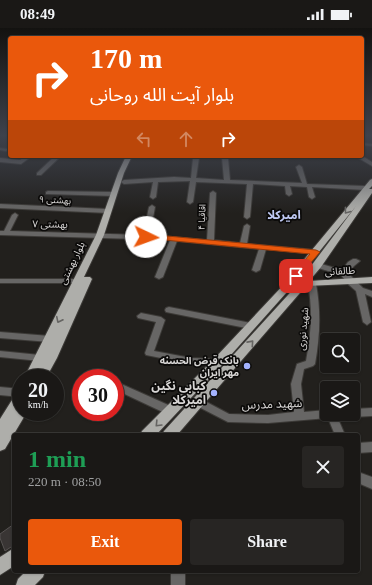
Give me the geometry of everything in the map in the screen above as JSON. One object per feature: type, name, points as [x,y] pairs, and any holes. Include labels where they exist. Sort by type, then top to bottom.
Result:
[{"type":"main road","name":"بلوار بهشتی","points":[[34,369],[72,301],[103,236],[127,161]]},
{"type":"main road","name":"بلوار بهشتی","points":[[45,369],[51,358],[78,280],[103,236],[108,211],[114,194],[132,161]]},
{"type":"main road","points":[[171,433],[318,265],[369,188],[372,181]]},
{"type":"main road","points":[[149,433],[251,326],[303,282],[316,252],[369,188]]},
{"type":"main road","name":"طالقانی","points":[[303,282],[351,282],[372,280]]},
{"type":"main road","points":[[1,440],[10,414]]},
{"type":"main road","points":[[0,567],[12,558]]},
{"type":"main road","points":[[24,585],[35,573]]},
{"type":"street","points":[[10,161],[22,161]]},
{"type":"street","points":[[39,174],[53,161]]},
{"type":"street","points":[[190,202],[196,161]]},
{"type":"street","points":[[225,161],[227,181]]},
{"type":"street","points":[[299,167],[312,197]]},
{"type":"street","points":[[153,197],[156,180]]},
{"type":"street","points":[[121,182],[194,180],[369,188]]},
{"type":"street","points":[[247,217],[250,182]]},
{"type":"street","points":[[287,184],[289,194]]},
{"type":"street","points":[[45,198],[114,194]]},
{"type":"street","name":"اقاقیا ۴","points":[[210,242],[212,230],[211,210],[213,194]]},
{"type":"street","name":"بهشتی ۹","points":[[0,206],[45,198],[108,211]]},
{"type":"street","points":[[146,237],[152,207]]},
{"type":"street","points":[[3,233],[15,215]]},
{"type":"street","points":[[244,245],[247,226]]},
{"type":"street","name":"بهشتی ۷","points":[[3,233],[174,238],[316,252]]},
{"type":"street","points":[[159,277],[174,238]]},
{"type":"street","points":[[256,270],[263,247]]},
{"type":"street","points":[[344,273],[351,264],[356,261]]},
{"type":"street","points":[[318,265],[344,273],[360,290],[372,294]]},
{"type":"street","points":[[0,281],[78,280]]},
{"type":"street","name":"شهید نوری","points":[[300,416],[296,384],[300,366],[310,364],[317,318],[316,299],[303,282]]},
{"type":"street","points":[[360,290],[367,322]]},
{"type":"street","points":[[169,310],[251,326]]},
{"type":"street","points":[[141,316],[161,320],[148,353],[190,360],[218,362]]},
{"type":"street","points":[[0,335],[50,339]]},
{"type":"street","points":[[0,354],[40,358]]},
{"type":"street","points":[[124,389],[171,411]]},
{"type":"street","points":[[0,391],[12,393]]},
{"type":"street","name":"شهید مدرس","points":[[198,402],[228,418],[268,419],[320,415]]},
{"type":"street","points":[[360,413],[372,412]]},
{"type":"street","points":[[334,421],[339,433]]},
{"type":"street","points":[[360,448],[372,447]]},
{"type":"street","points":[[360,478],[372,483]]},
{"type":"street","points":[[178,573],[178,585]]},
{"type":"building","points":[[12,525],[12,546],[5,551],[0,538],[0,534]]},
{"type":"place","name":"بانک قرض الحسنه مهر ایران","points":[[247,366]]},
{"type":"place","name":"کبابی نگین امیرکلا","points":[[214,393]]},
{"type":"district","name":"امیرکلا","points":[[284,215]]},
{"type":"route","points":[[146,237],[316,252],[296,276]]}]
